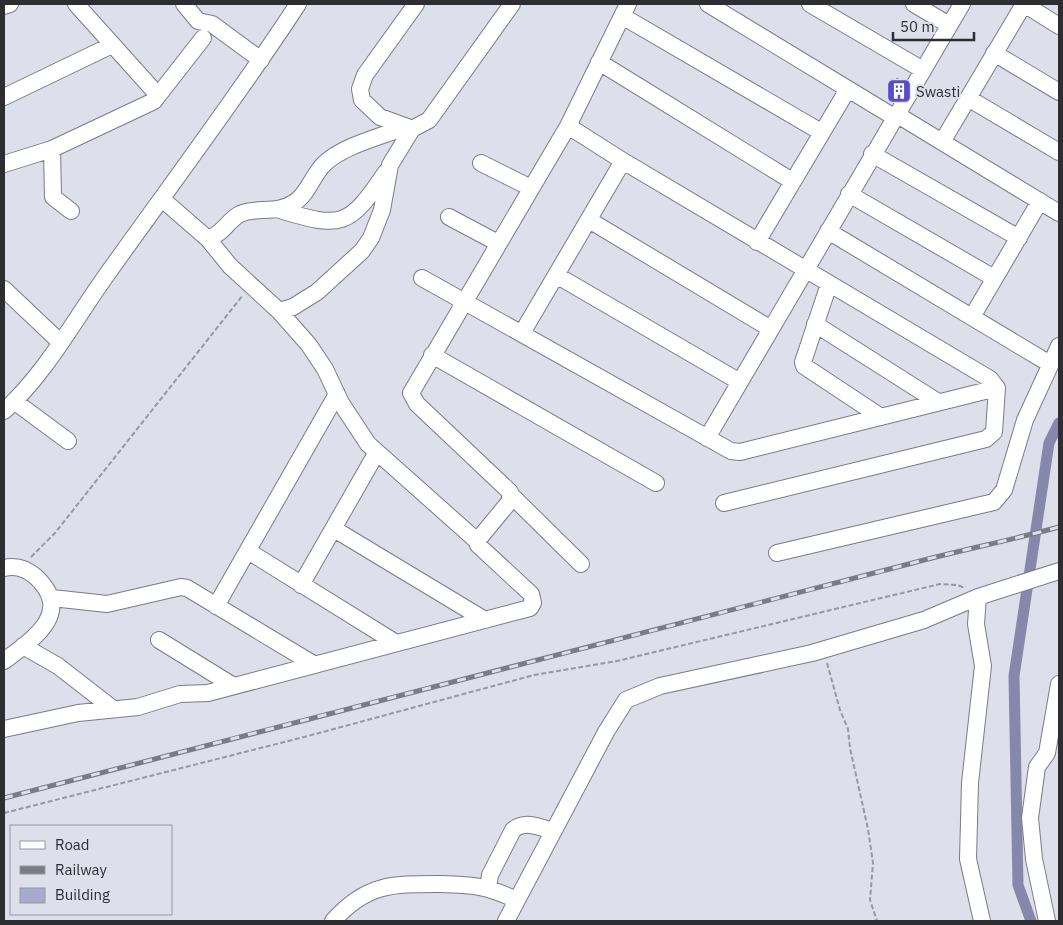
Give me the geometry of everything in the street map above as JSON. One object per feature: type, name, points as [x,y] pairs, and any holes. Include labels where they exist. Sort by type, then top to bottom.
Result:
[{"type":"street","points":[[4,6],[10,4]]},
{"type":"street","points":[[76,4],[156,93],[157,97]]},
{"type":"street","points":[[184,4],[198,21],[212,24],[261,60]]},
{"type":"street","points":[[68,441],[9,406],[26,391],[62,343],[107,275],[261,60],[298,4]]},
{"type":"street","points":[[408,128],[380,117],[362,100],[360,89],[366,75],[416,4]]},
{"type":"street","points":[[280,210],[298,200],[321,167],[330,160],[429,120],[512,4]]},
{"type":"street","points":[[708,4],[1059,213]]},
{"type":"street","points":[[810,4],[923,70]]},
{"type":"street","points":[[914,4],[949,24]]},
{"type":"street","points":[[707,438],[872,154],[962,4]]},
{"type":"street","points":[[942,142],[1024,4],[1059,26]]},
{"type":"street","points":[[581,564],[510,492],[412,398],[410,393],[414,385],[568,126],[625,10],[820,132]]},
{"type":"street","points":[[4,164],[52,149],[154,101],[203,38]]},
{"type":"street","points":[[4,97],[112,45]]},
{"type":"street","points":[[994,53],[1059,92]]},
{"type":"street","points":[[599,62],[792,181]]},
{"type":"street","points":[[757,242],[820,132],[848,89]]},
{"type":"street","points":[[968,98],[1059,152]]},
{"type":"street","points":[[568,126],[757,242],[990,379],[997,388],[994,432],[986,439],[724,503]]},
{"type":"street","points":[[208,240],[219,235],[236,216],[243,213],[280,210],[313,220],[335,223],[341,221],[359,209],[390,165],[408,128]]},
{"type":"street","points":[[52,149],[53,197],[71,211]]},
{"type":"street","points":[[872,154],[1019,238]]},
{"type":"street","points":[[522,333],[623,161]]},
{"type":"street","points":[[481,163],[531,188]]},
{"type":"street","points":[[279,311],[294,307],[317,292],[362,251],[371,238],[382,210],[390,165]]},
{"type":"street","points":[[849,194],[994,278]]},
{"type":"street","points":[[4,729],[78,713],[112,708],[138,707],[180,694],[208,693],[232,685],[530,608],[534,599],[478,545],[477,541],[377,452],[352,422],[326,369],[309,346],[279,311],[230,266],[208,240],[162,199]]},
{"type":"street","points":[[972,317],[1040,201]]},
{"type":"street","points":[[449,217],[498,243]]},
{"type":"street","points":[[589,220],[771,329]]},
{"type":"street","points":[[828,230],[1050,364]]},
{"type":"street","points":[[556,275],[740,382]]},
{"type":"street","points":[[422,278],[464,300],[719,446],[740,452],[997,388]]},
{"type":"street","points":[[829,284],[803,362],[804,366],[881,417]]},
{"type":"street","points":[[4,290],[62,343]]},
{"type":"street","points":[[815,324],[938,402]]},
{"type":"street","points":[[777,553],[994,502],[1004,490],[1025,420],[1059,346]]},
{"type":"street","points":[[432,355],[656,484]]},
{"type":"street","points":[[216,606],[337,394]]},
{"type":"street","points":[[301,585],[377,452]]},
{"type":"street","points":[[477,541],[512,496]]},
{"type":"street","points":[[334,529],[485,620]]},
{"type":"street","points":[[248,551],[396,644]]},
{"type":"street","points":[[4,568],[20,567],[31,572],[45,585],[52,598],[51,616],[43,628],[4,661]]},
{"type":"street","points":[[506,921],[606,732],[626,700],[660,686],[823,650],[924,620],[978,597],[1053,574]]},
{"type":"street","points":[[52,598],[107,604],[181,587],[315,665]]},
{"type":"street","points":[[978,597],[976,624],[983,666],[970,783],[968,859],[982,921]]},
{"type":"street","points":[[159,640],[232,685]]},
{"type":"street","points":[[23,646],[58,666],[112,708]]},
{"type":"street","points":[[1047,921],[1034,859],[1030,818],[1036,774],[1047,753],[1059,684]]},
{"type":"street","points":[[488,887],[490,876],[513,830],[518,826],[527,825],[553,832]]},
{"type":"street","points":[[333,921],[344,909],[381,887],[413,884],[471,884],[488,887],[517,900]]},
{"type":"path","points":[[20,567],[55,533],[251,285]]},
{"type":"path","points":[[4,813],[308,736],[534,675],[617,661],[940,584],[957,585],[967,588],[978,597]]},
{"type":"path","points":[[823,650],[840,710],[848,729],[850,748],[868,829],[873,863],[870,900],[877,921]]},
{"type":"building","points":[[897,78],[904,83],[895,99],[887,94]]},
{"type":"waterway","points":[[1031,921],[1018,885],[1014,676],[1049,443],[1059,423]]},
{"type":"railway","points":[[4,798],[924,560],[1059,527]]},
{"type":"place","name":"Swasti","points":[[899,91]]}]
